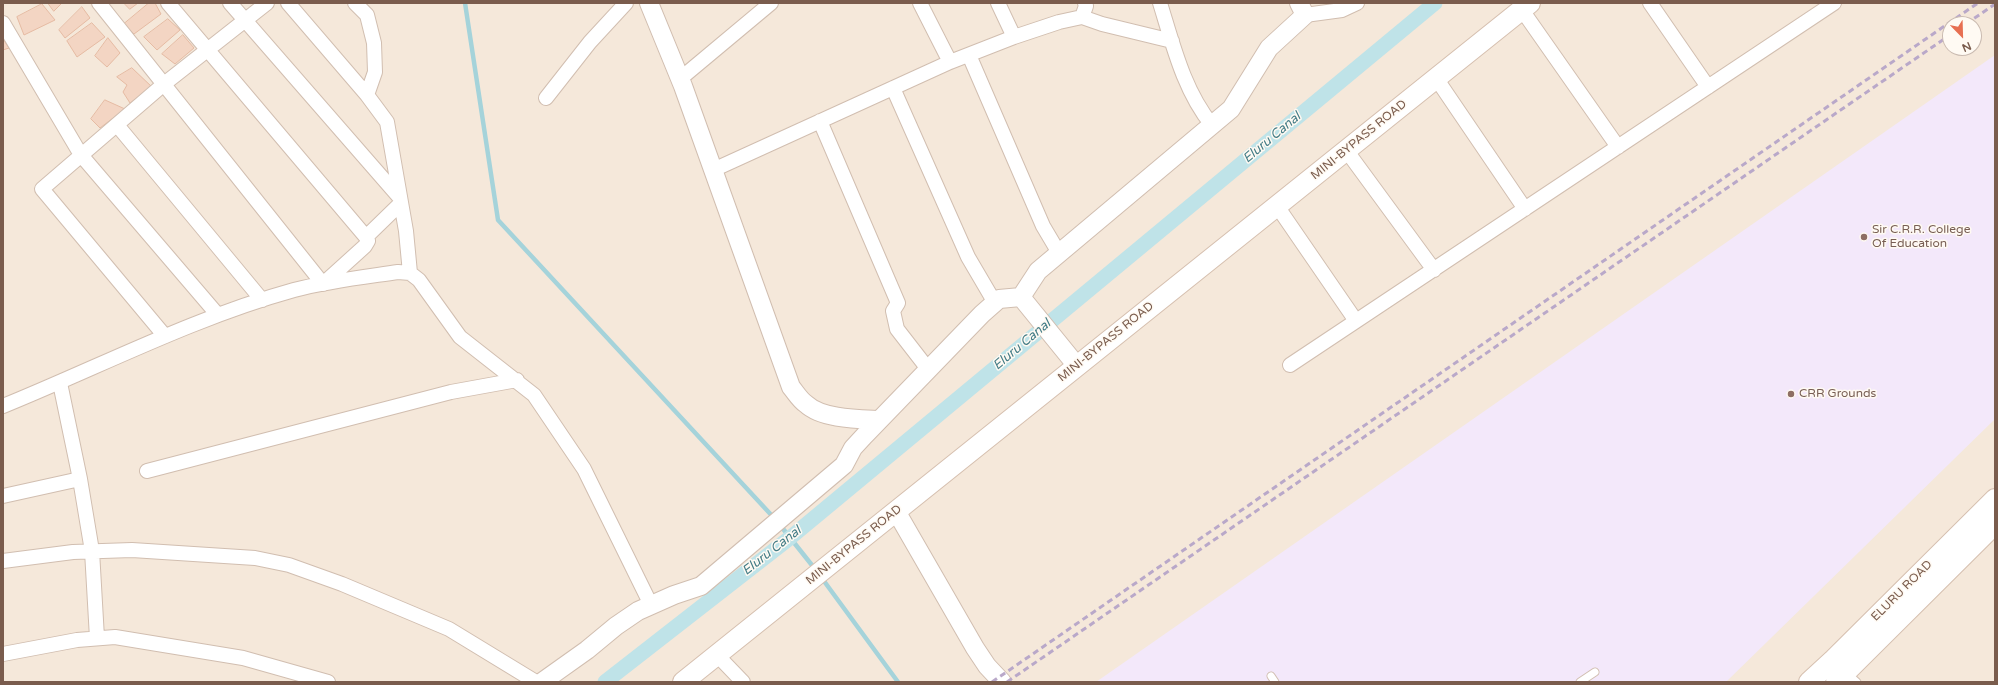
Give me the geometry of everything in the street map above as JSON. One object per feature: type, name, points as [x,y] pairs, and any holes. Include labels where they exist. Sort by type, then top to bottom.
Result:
[{"type":"main road","name":"MINI-BYPASS ROAD","points":[[683,682],[1526,6]]},
{"type":"main road","name":"ELURU ROAD","points":[[1843,671],[1995,499]]},
{"type":"main road","name":"ELURU ROAD","points":[[1809,682],[1843,671],[1995,524]]},
{"type":"street","points":[[99,3],[323,284]]},
{"type":"street","points":[[168,3],[366,237],[368,241],[365,246],[323,284]]},
{"type":"street","points":[[230,3],[401,201]]},
{"type":"street","points":[[164,335],[42,189],[164,84],[267,3]]},
{"type":"street","points":[[288,3],[367,95],[387,122],[406,231],[410,273]]},
{"type":"street","points":[[355,3],[367,15],[374,43],[374,72],[367,95]]},
{"type":"street","points":[[546,98],[590,42],[626,3]]},
{"type":"street","points":[[649,3],[680,79],[791,387],[806,405],[828,414],[848,419],[879,420]]},
{"type":"street","points":[[680,79],[772,3]]},
{"type":"street","points":[[920,3],[950,62]]},
{"type":"street","points":[[998,3],[1014,37]]},
{"type":"street","points":[[1082,17],[1086,6],[1085,3]]},
{"type":"street","points":[[1160,3],[1183,73],[1198,109],[1212,125]]},
{"type":"street","points":[[1022,297],[1038,271],[1231,109],[1269,48],[1288,28],[1302,9],[1342,10],[1357,3]]},
{"type":"street","points":[[1650,3],[1708,87]]},
{"type":"street","points":[[1290,365],[1834,3]]},
{"type":"street","points":[[1526,6],[1618,147]]},
{"type":"street","points":[[712,170],[950,62],[1014,37],[1059,22],[1082,17],[1102,24],[1172,41]]},
{"type":"street","points":[[3,23],[82,155],[217,314]]},
{"type":"street","points":[[969,54],[1043,226],[1059,253]]},
{"type":"street","points":[[1436,78],[1526,209]]},
{"type":"street","points":[[892,88],[968,257],[995,303]]},
{"type":"street","points":[[820,121],[898,303],[893,311],[897,329],[928,369]]},
{"type":"street","points":[[117,124],[262,300]]},
{"type":"street","points":[[1346,150],[1434,270]]},
{"type":"street","points":[[366,237],[401,201]]},
{"type":"street","points":[[1277,206],[1356,321]]},
{"type":"street","points":[[3,406],[60,383],[164,335],[217,314],[262,300],[323,284],[398,272],[410,273],[419,280],[460,337],[517,380],[534,395],[584,469],[651,605]]},
{"type":"street","points":[[542,682],[587,650],[616,626],[651,605],[701,586],[844,465],[853,448],[879,420],[999,299],[1022,297]]},
{"type":"street","points":[[1022,297],[1077,366]]},
{"type":"street","points":[[147,471],[451,392],[517,380]]},
{"type":"street","points":[[60,383],[80,479],[92,551],[98,638]]},
{"type":"street","points":[[3,496],[80,479]]},
{"type":"street","points":[[893,513],[975,648],[987,666],[1002,682]]},
{"type":"street","points":[[3,561],[92,551],[132,550],[255,558],[289,565],[342,584],[449,629],[536,682]]},
{"type":"street","points":[[3,654],[98,638],[115,637],[243,658],[328,682]]},
{"type":"street","points":[[717,655],[743,682]]},
{"type":"lane","points":[[1580,682],[1595,672]]},
{"type":"shaded area","points":[[3,3],[1995,3],[1995,682],[3,682]]},
{"type":"shaded area","name":"Sir C.R.R. College Of Education","points":[[1995,55],[1995,419],[1726,682],[1096,682]]},
{"type":"building","points":[[48,3],[62,3],[54,11]]},
{"type":"building","points":[[124,3],[138,3],[130,9]]},
{"type":"building","points":[[149,3],[155,3],[161,14],[134,34],[124,24]]},
{"type":"building","points":[[42,4],[55,20],[24,35],[17,17]]},
{"type":"building","points":[[82,7],[90,18],[65,38],[59,30]]},
{"type":"building","points":[[168,19],[180,30],[157,50],[144,37]]},
{"type":"building","points":[[92,23],[105,37],[77,57],[67,41]]},
{"type":"building","points":[[183,35],[194,48],[175,64],[162,54]]},
{"type":"building","points":[[108,38],[120,53],[107,67],[95,56]]},
{"type":"building","points":[[3,39],[9,48],[3,50]]},
{"type":"building","points":[[132,68],[152,87],[130,103],[123,92],[127,85],[117,77]]},
{"type":"building","points":[[105,100],[125,109],[100,128],[91,119]]},
{"type":"waterway","points":[[465,3],[498,220],[775,519]]},
{"type":"waterway","name":"Eluru Canal","points":[[605,682],[791,537],[1435,3]]},
{"type":"waterway","points":[[780,525],[815,569]]},
{"type":"waterway","points":[[821,577],[898,682]]},
{"type":"railway","points":[[992,682],[1978,3]]},
{"type":"railway","points":[[1978,16],[1995,4]]},
{"type":"railway","points":[[1007,682],[1942,40]]},
{"type":"place","name":"Sir C.R.R. College Of Education","points":[[1864,237]]},
{"type":"place","name":"CRR Grounds","points":[[1791,394]]}]
